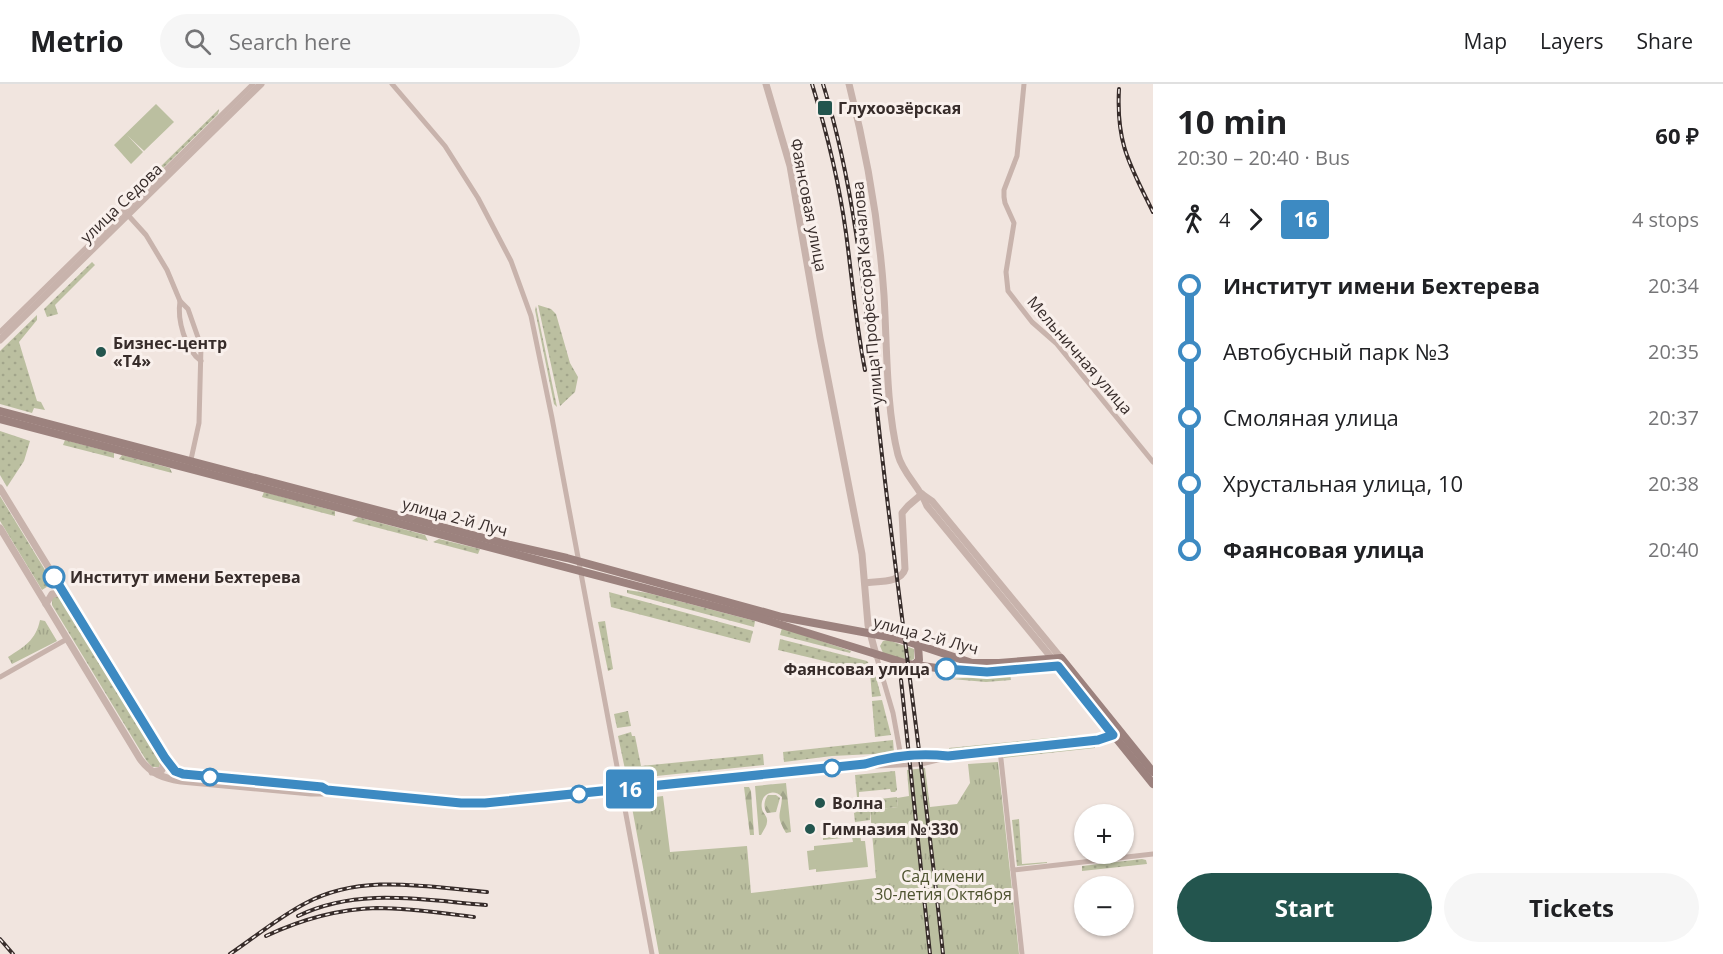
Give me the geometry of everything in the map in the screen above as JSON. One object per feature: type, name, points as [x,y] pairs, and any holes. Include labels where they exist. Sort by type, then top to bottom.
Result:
[{"type":"main road","name":"улица 2-й Луч","points":[[0,411],[581,572],[781,624],[914,665],[987,672],[1057,661]]},
{"type":"main road","name":"улица 2-й Луч","points":[[0,419],[579,562],[782,617],[870,633],[918,645],[978,664],[1057,661]]},
{"type":"main road","points":[[914,665],[919,660],[918,645]]},
{"type":"main road","name":"улица Профессора Качалова","points":[[1057,661],[1117,734],[1152,782]]},
{"type":"main road","name":"улица Профессора Качалова","points":[[1117,734],[1153,772]]},
{"type":"street","name":"улица Седова","points":[[0,340],[253,84]]},
{"type":"street","name":"улица Седова","points":[[0,332],[261,84]]},
{"type":"street","points":[[392,84],[433,130],[469,183],[496,230],[522,287],[537,341],[652,954]]},
{"type":"street","name":"Фаянсовая улица","points":[[766,84],[790,166],[818,329],[859,535],[870,633],[893,713],[901,757]]},
{"type":"street","name":"улица Профессора Качалова","points":[[849,84],[875,204],[895,440],[901,464],[922,494],[927,506],[1057,661]]},
{"type":"street","name":"Мельничная улица","points":[[1024,84],[1017,156],[1004,197],[1014,223],[1006,272],[1008,291],[1032,322],[1056,343],[1153,462]]},
{"type":"street","points":[[126,213],[146,235],[167,270],[180,301],[188,309],[201,346],[199,423],[190,465]]},
{"type":"street","points":[[180,301],[178,314],[189,348],[201,361]]},
{"type":"street","points":[[0,488],[165,758],[182,777]]},
{"type":"street","points":[[865,583],[899,578],[904,574],[906,569],[902,513],[922,494]]},
{"type":"street","points":[[0,528],[140,759],[152,772],[165,778],[182,777],[311,793],[322,793],[327,790],[474,803],[865,764],[901,757],[936,754],[948,756]]},
{"type":"street","points":[[46,604],[52,594],[64,593]]},
{"type":"street","points":[[0,677],[67,639]]},
{"type":"street","points":[[865,764],[875,766],[921,763],[948,756],[1098,740],[1117,734]]},
{"type":"street","points":[[1000,750],[1022,954]]},
{"type":"street","points":[[152,772],[162,770],[165,758]]},
{"type":"street","points":[[1013,870],[1153,854]]},
{"type":"green space","points":[[156,104],[174,122],[144,151],[127,135],[143,152],[131,164],[114,145]]},
{"type":"green space","points":[[219,109],[218,114],[156,175],[154,173]]},
{"type":"green space","points":[[92,262],[95,265],[55,305],[58,314],[47,317],[44,309]]},
{"type":"green space","points":[[538,305],[551,309],[556,314],[570,363],[578,377],[575,392],[560,406]]},
{"type":"green space","points":[[536,306],[557,407],[554,404]]},
{"type":"green space","points":[[37,315],[37,320],[19,342],[37,401],[41,402],[45,410],[34,408],[32,413],[0,404],[0,351]]},
{"type":"green space","points":[[0,431],[30,441],[24,461],[7,487],[0,475]]},
{"type":"green space","points":[[65,440],[114,453],[114,458],[63,445]]},
{"type":"green space","points":[[122,455],[170,468],[172,473],[119,459]]},
{"type":"green space","points":[[264,492],[335,511],[335,516],[262,497]]},
{"type":"green space","points":[[0,496],[53,583],[42,590],[0,521]]},
{"type":"green space","points":[[358,517],[425,535],[428,541],[352,521]]},
{"type":"green space","points":[[439,539],[480,549],[478,554],[433,542]]},
{"type":"green space","points":[[627,590],[648,593],[755,621],[754,627],[627,593]]},
{"type":"green space","points":[[609,592],[753,631],[750,643],[611,607]]},
{"type":"green space","points":[[59,596],[159,757],[159,767],[152,767],[146,760],[52,605],[52,597]]},
{"type":"green space","points":[[40,620],[45,621],[57,641],[12,664],[8,657],[32,638]]},
{"type":"green space","points":[[605,621],[613,669],[608,671],[598,622]]},
{"type":"green space","points":[[782,628],[851,651],[850,653],[780,635]]},
{"type":"green space","points":[[780,639],[867,661],[874,670],[881,696],[872,697],[870,672],[778,650]]},
{"type":"green space","points":[[888,640],[914,649],[914,659],[909,661],[883,653],[880,646],[883,641]]},
{"type":"green space","points":[[1010,674],[1011,680],[986,682],[951,679]]},
{"type":"green space","points":[[882,700],[891,735],[875,737],[872,701]]},
{"type":"green space","points":[[628,711],[631,726],[617,728],[614,714]]},
{"type":"green space","points":[[631,732],[632,736],[635,736],[641,766],[763,754],[764,765],[627,779],[618,736]]},
{"type":"green space","points":[[1080,735],[1081,737],[949,751],[949,748]]},
{"type":"green space","points":[[893,740],[894,753],[832,756],[784,762],[783,752]]},
{"type":"green space","points":[[1095,745],[1095,748],[1003,758],[1006,754]]},
{"type":"green space","name":"Сад имени 30-летия Октября","points":[[998,762],[1019,954],[659,954],[632,800],[663,796],[670,852],[747,846],[751,893],[876,878],[870,810],[898,807],[897,798],[909,796],[907,770],[925,768],[930,807],[957,804],[970,783],[968,764]]},
{"type":"green space","points":[[766,768],[768,770],[636,784],[635,781]]},
{"type":"green space","points":[[895,771],[897,790],[895,792],[891,792],[890,789],[859,792],[859,798],[853,799],[857,797],[855,775]]},
{"type":"green space","points":[[786,783],[791,832],[786,833],[781,822],[782,797],[771,793],[763,800],[762,809],[767,822],[759,835],[755,786]]},
{"type":"green space","points":[[744,787],[749,787],[751,791],[754,835],[750,835]]},
{"type":"green space","points":[[768,795],[776,795],[780,798],[776,812],[767,813],[766,811],[764,804]]},
{"type":"green space","points":[[897,797],[898,807],[870,810],[870,820],[855,822],[854,813],[859,811],[858,804],[853,802],[869,803],[871,800]]},
{"type":"green space","points":[[1019,819],[1022,864],[1047,863],[1017,866],[1012,820]]},
{"type":"green space","points":[[860,832],[861,841],[865,841],[868,867],[816,872],[816,869],[809,870],[807,851],[814,850],[814,846],[853,842],[852,837],[823,840],[823,838]]},
{"type":"green space","points":[[1134,860],[1146,860],[1147,864],[1082,871],[1082,866],[1134,864]]},
{"type":"railway","points":[[812,84],[828,139],[840,195],[865,370]]},
{"type":"railway","points":[[823,84],[846,177],[862,272],[943,954]]},
{"type":"railway","points":[[1119,89],[1122,140],[1131,167],[1153,212]]},
{"type":"railway","points":[[901,680],[930,954]]},
{"type":"railway","points":[[230,954],[306,903],[349,888],[395,884],[487,892]]},
{"type":"railway","points":[[298,916],[321,907],[367,898],[486,905]]},
{"type":"railway","points":[[266,936],[320,916],[363,909],[401,909],[474,917]]},
{"type":"railway","points":[[0,939],[13,954]]},
{"type":"bus line","name":"16","points":[[54,577],[175,771],[180,774],[322,787],[327,790],[461,803],[485,803],[865,764],[901,757],[936,754],[948,756],[1098,740],[1113,735],[1058,666],[987,672],[946,669]]},
{"type":"place","name":"Глухоозёрская","points":[[825,108]]},
{"type":"place","name":"Бизнес-центр «Т4»","points":[[101,352]]},
{"type":"place","name":"Институт имени Бехтерева","points":[[54,577]]},
{"type":"place","name":"Фаянсовая улица","points":[[946,669]]},
{"type":"place","name":"Волна","points":[[820,803]]},
{"type":"place","name":"Гимназия № 330","points":[[810,829]]}]
